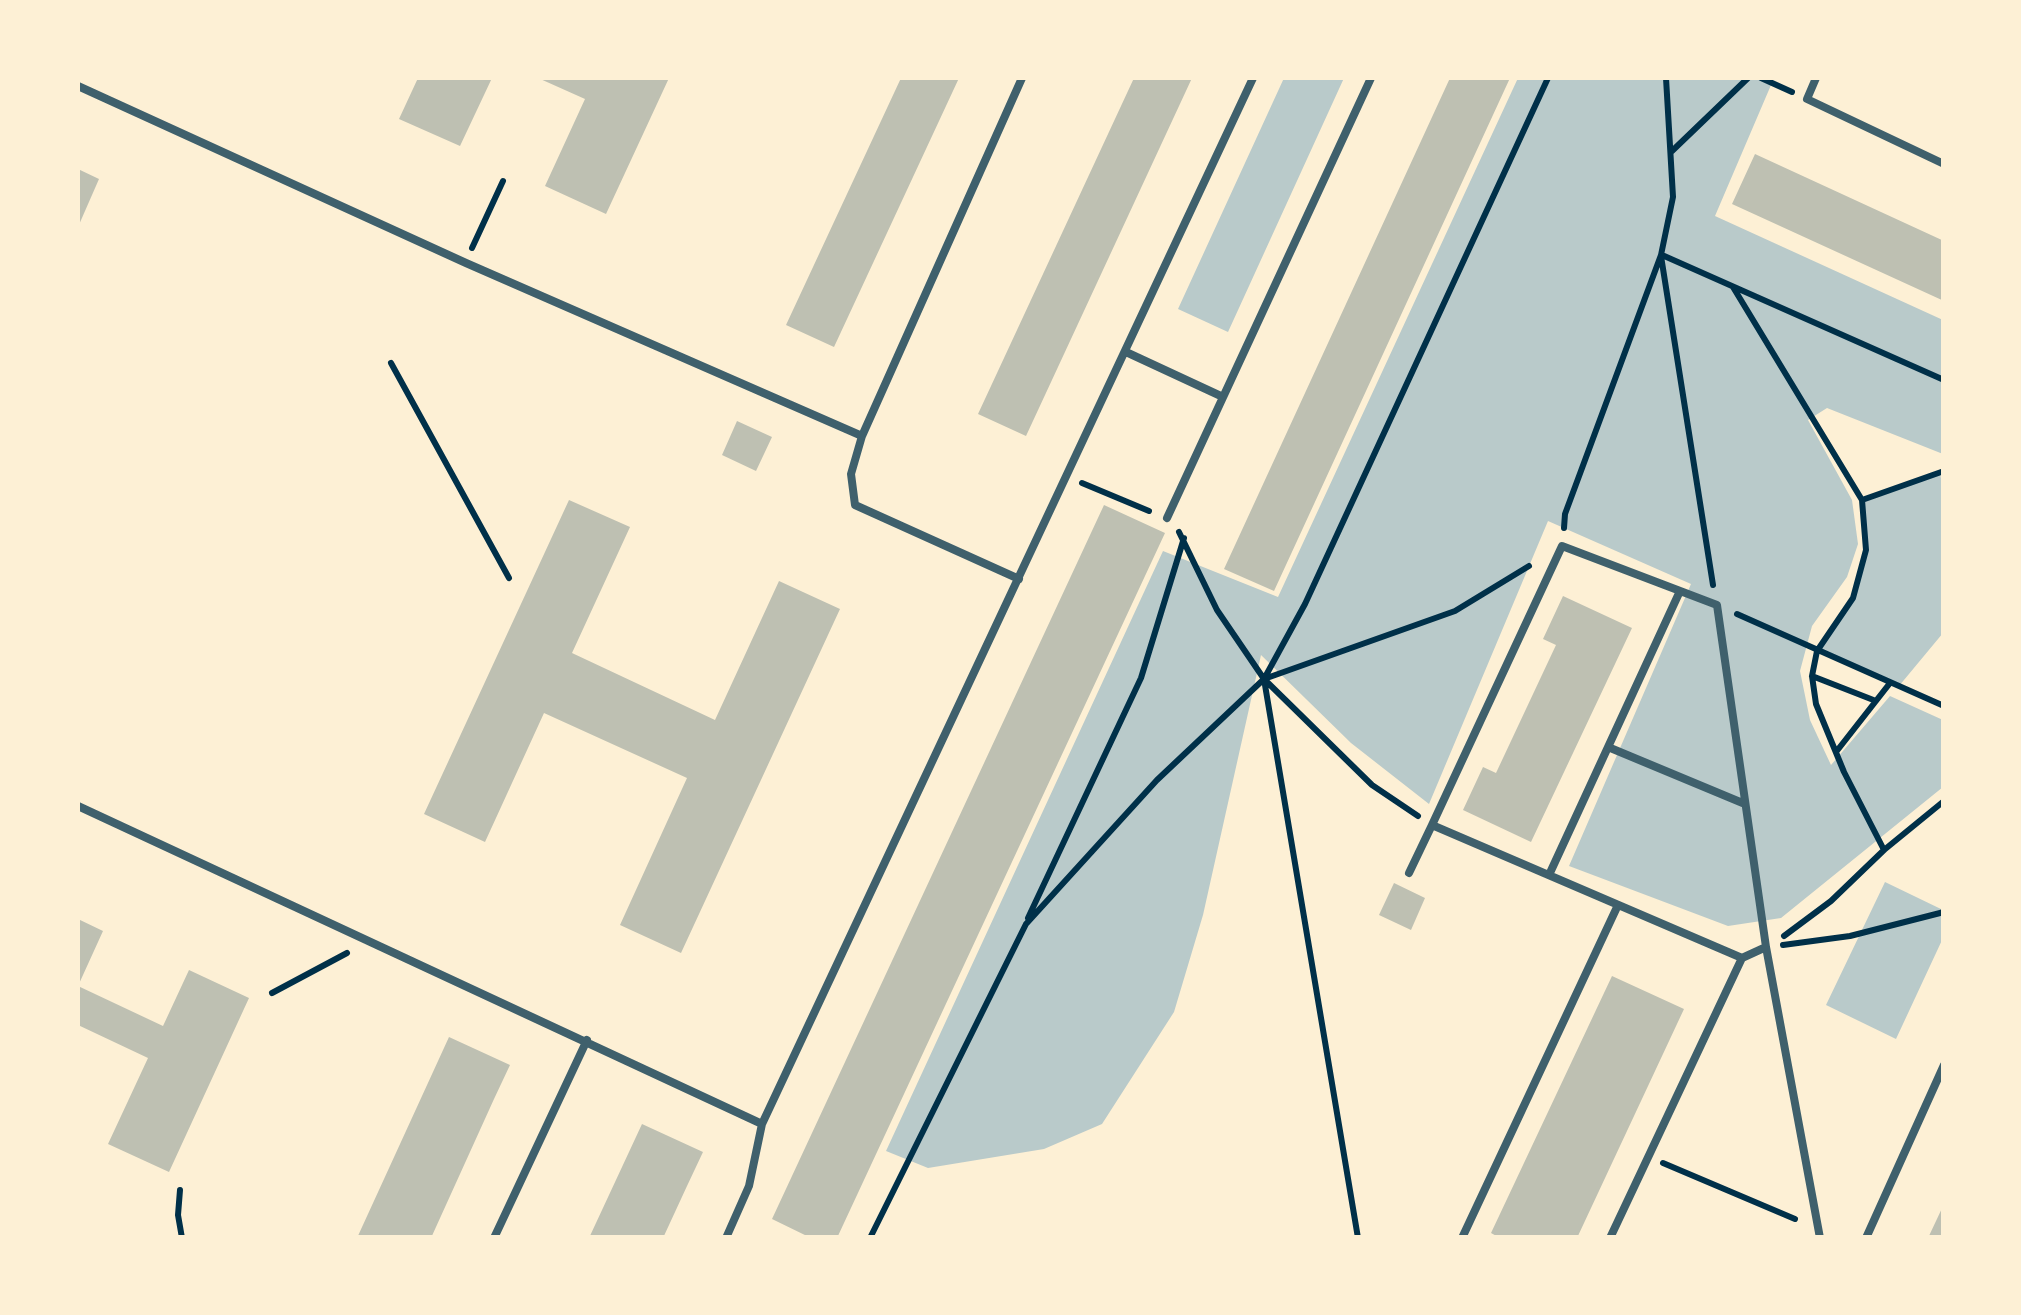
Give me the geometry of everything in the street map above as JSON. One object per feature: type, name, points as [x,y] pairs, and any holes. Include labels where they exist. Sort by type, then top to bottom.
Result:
[{"type":"lane","points":[[1019,579],[855,505],[851,474],[862,436],[1022,78]]},
{"type":"lane","points":[[726,1238],[749,1186],[762,1124],[1253,78]]},
{"type":"lane","points":[[1167,518],[1371,78]]},
{"type":"lane","points":[[1816,78],[1807,98],[1944,164]]},
{"type":"lane","points":[[78,86],[466,263],[862,436]]},
{"type":"lane","points":[[1126,352],[1224,397]]},
{"type":"lane","points":[[1409,874],[1562,546],[1716,604],[1766,948],[1820,1233]]},
{"type":"lane","points":[[1549,875],[1680,591]]},
{"type":"lane","points":[[1608,747],[1745,804]]},
{"type":"lane","points":[[78,806],[762,1124]]},
{"type":"lane","points":[[1432,825],[1742,958]]},
{"type":"lane","points":[[1462,1238],[1618,905]]},
{"type":"lane","points":[[1610,1238],[1742,958],[1766,948]]},
{"type":"lane","points":[[494,1238],[588,1040]]},
{"type":"lane","points":[[1866,1238],[1944,1065]]},
{"type":"path","points":[[1026,924],[1157,780],[1264,679],[1305,604],[1548,78]]},
{"type":"path","points":[[1264,679],[1455,611],[1562,546],[1565,514],[1661,255],[1674,197],[1666,78]]},
{"type":"path","points":[[1671,152],[1748,78]]},
{"type":"path","points":[[1760,78],[1807,98]]},
{"type":"path","points":[[466,263],[503,181]]},
{"type":"path","points":[[1661,255],[1944,380]]},
{"type":"path","points":[[1661,255],[1716,604],[1944,706]]},
{"type":"path","points":[[1733,287],[1862,500],[1866,550],[1853,598],[1817,651],[1812,676],[1816,704],[1884,850]]},
{"type":"path","points":[[391,363],[509,578]]},
{"type":"path","points":[[1862,500],[1944,471]]},
{"type":"path","points":[[1067,477],[1167,518],[1184,538],[1217,610],[1264,679],[1372,785],[1432,825]]},
{"type":"path","points":[[870,1238],[1026,924],[1141,678],[1184,538]]},
{"type":"path","points":[[1812,676],[1876,701]]},
{"type":"path","points":[[1264,679],[1358,1238]]},
{"type":"path","points":[[1836,752],[1890,682]]},
{"type":"path","points":[[1766,948],[1831,901],[1884,850],[1944,801]]},
{"type":"path","points":[[1766,948],[1850,936],[1944,912]]},
{"type":"path","points":[[272,992],[370,941]]},
{"type":"path","points":[[1648,1157],[1820,1233]]},
{"type":"path","points":[[180,1190],[178,1215],[182,1238]]},
{"type":"shaded area","points":[[1284,78],[1344,78],[1228,332],[1178,309]]},
{"type":"shaded area","points":[[1518,78],[1774,78],[1715,216],[1943,320],[1943,454],[1827,408],[1808,420],[1852,500],[1858,544],[1847,577],[1812,626],[1800,671],[1810,720],[1831,765],[1890,696],[1943,720],[1943,787],[1781,918],[1728,926],[1569,866],[1691,584],[1548,521],[1429,804],[1351,743],[1261,655],[1203,915],[1174,1012],[1102,1124],[1044,1149],[928,1168],[886,1151],[1163,551],[1278,597]]},
{"type":"shaded area","points":[[1940,473],[1944,494],[1943,633],[1899,686],[1817,651],[1853,598],[1866,550],[1862,500]]},
{"type":"shaded area","points":[[1885,882],[1943,910],[1943,938],[1896,1039],[1826,1005]]},
{"type":"building","points":[[418,78],[492,78],[460,146],[399,119]]},
{"type":"building","points":[[538,78],[669,78],[606,214],[545,186],[585,99]]},
{"type":"building","points":[[901,78],[959,78],[834,347],[786,325]]},
{"type":"building","points":[[1134,78],[1192,78],[1026,436],[978,414]]},
{"type":"building","points":[[1450,78],[1510,78],[1274,591],[1224,569]]},
{"type":"building","points":[[1755,154],[1944,241],[1944,301],[1732,204]]},
{"type":"building","points":[[78,169],[99,179],[78,227]]},
{"type":"building","points":[[737,421],[772,437],[756,471],[722,455]]},
{"type":"building","points":[[569,500],[630,527],[572,653],[715,720],[779,581],[840,609],[681,953],[620,925],[687,778],[544,713],[485,842],[424,814]]},
{"type":"building","points":[[1104,505],[1165,533],[837,1238],[811,1238],[772,1219]]},
{"type":"building","points":[[1563,596],[1632,628],[1531,842],[1463,810],[1483,767],[1496,773],[1556,645],[1543,639]]},
{"type":"building","points":[[1394,883],[1425,898],[1411,930],[1379,915]]},
{"type":"building","points":[[78,919],[103,931],[78,986]]},
{"type":"building","points":[[189,970],[249,998],[169,1172],[108,1144],[148,1058],[78,1025],[78,986],[163,1026]]},
{"type":"building","points":[[1612,976],[1684,1009],[1577,1238],[1500,1238],[1491,1233]]},
{"type":"building","points":[[449,1037],[510,1065],[431,1238],[357,1238]]},
{"type":"building","points":[[642,1124],[703,1152],[663,1238],[589,1238]]},
{"type":"building","points":[[1944,1204],[1944,1238],[1928,1238]]}]
